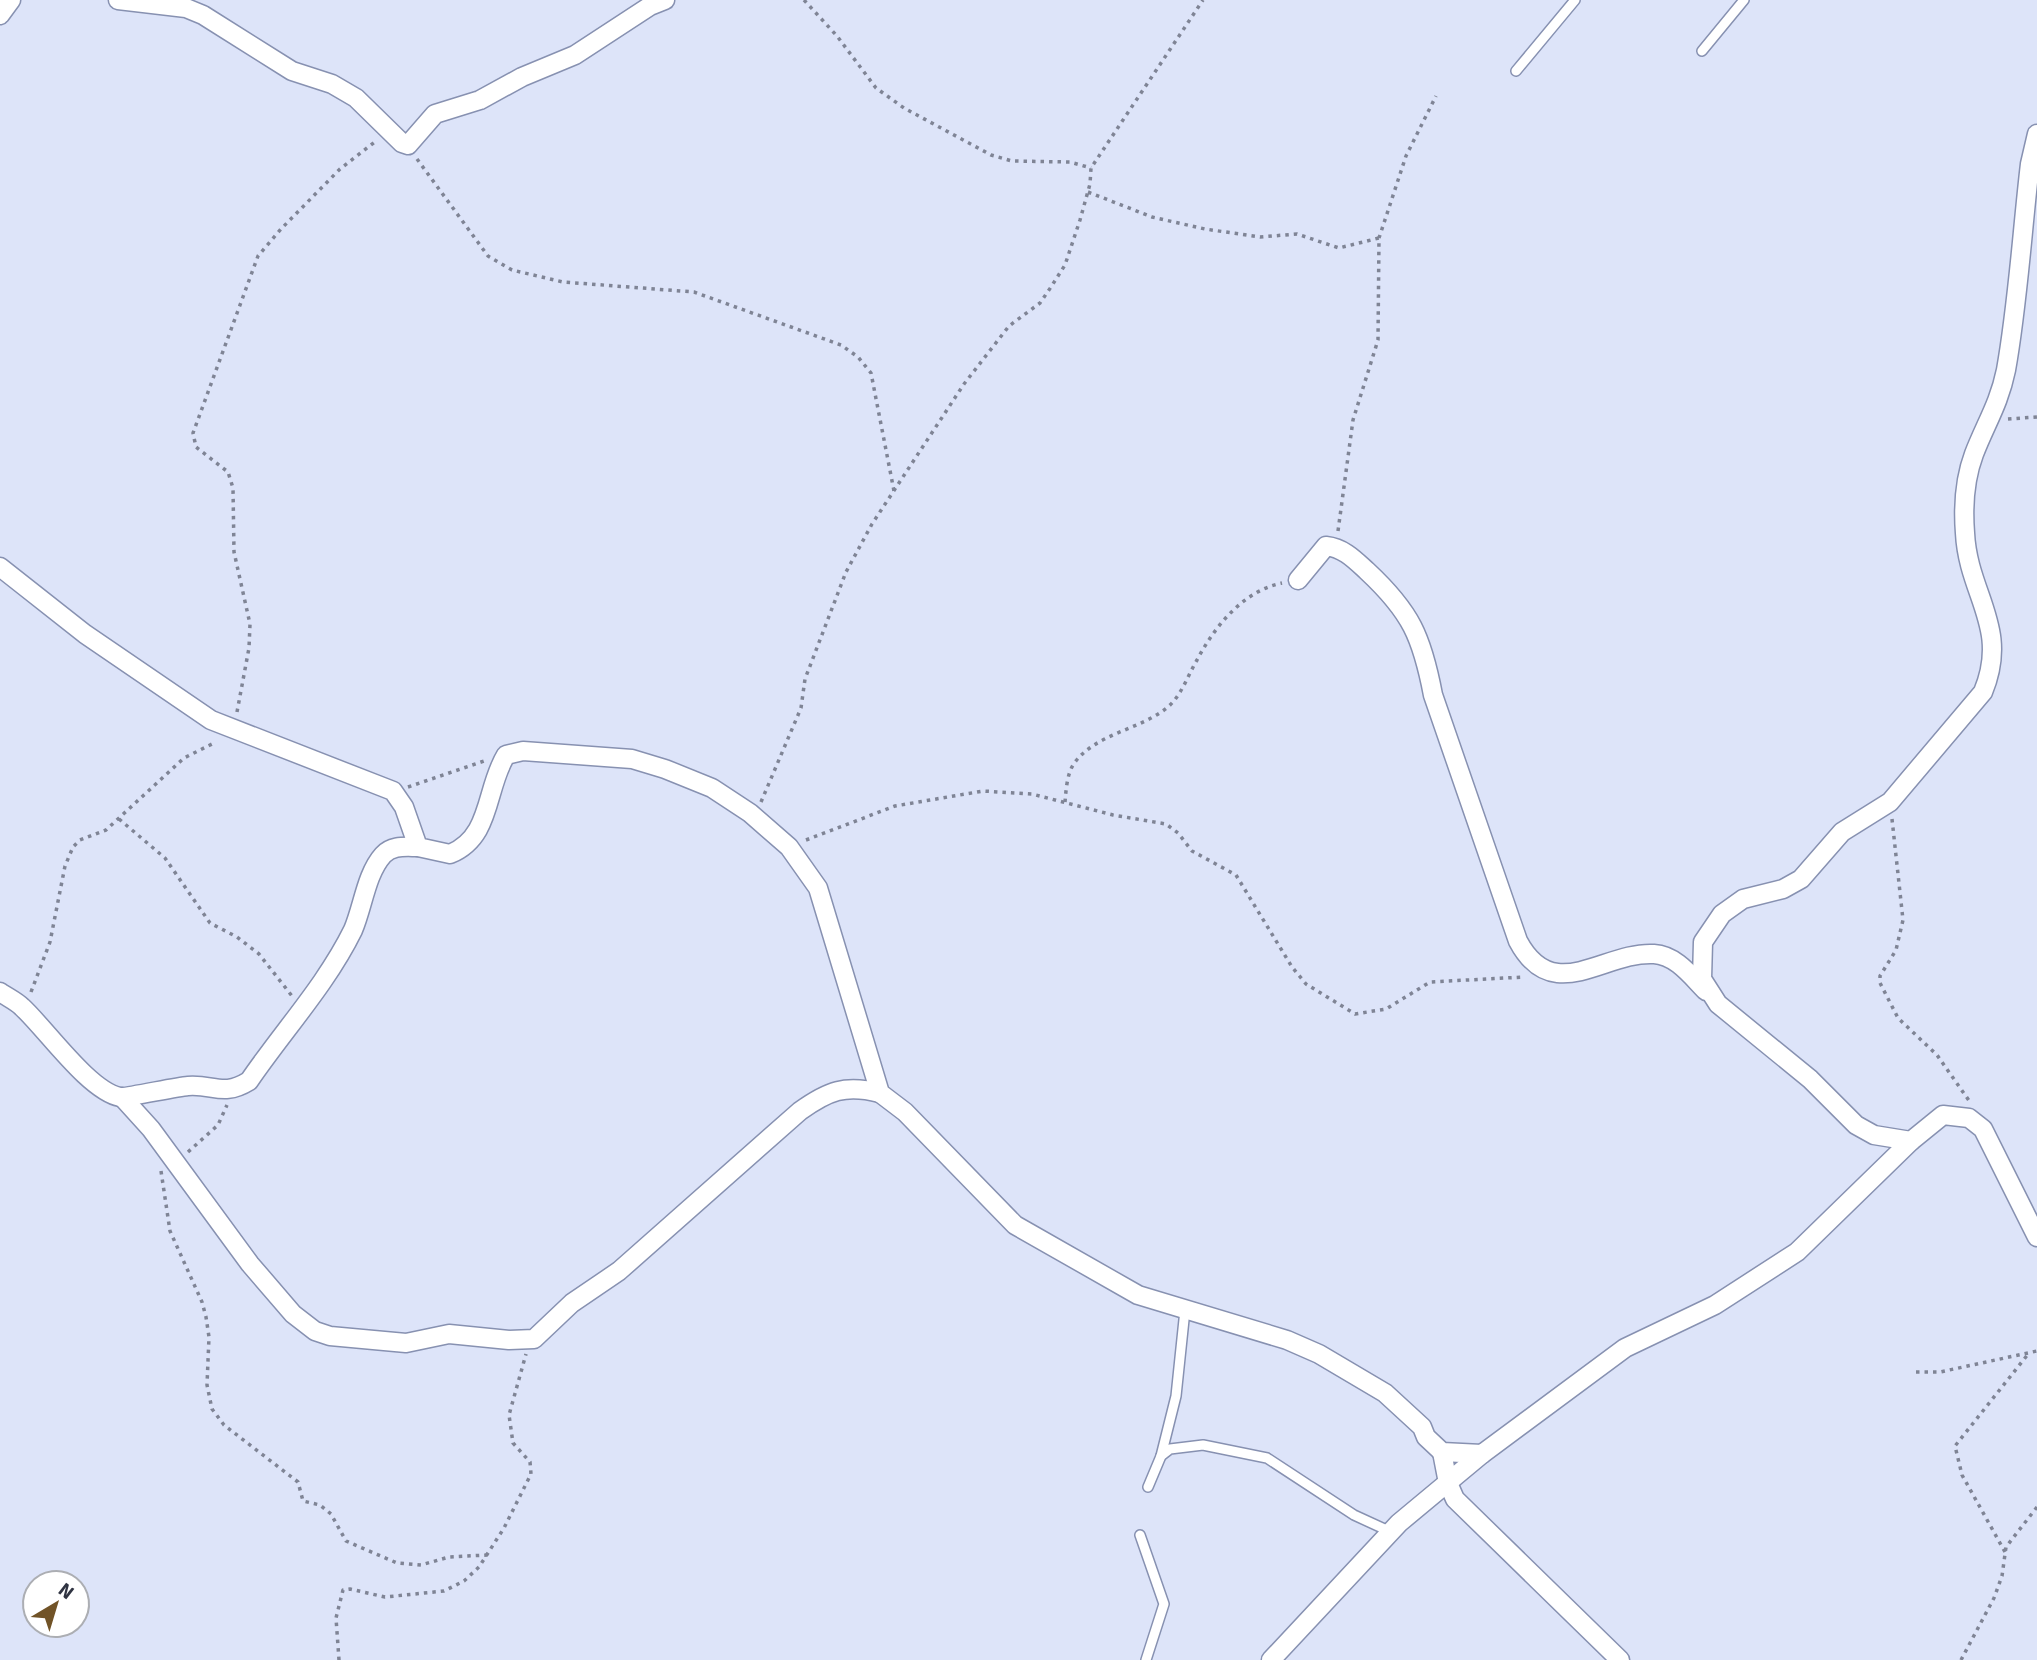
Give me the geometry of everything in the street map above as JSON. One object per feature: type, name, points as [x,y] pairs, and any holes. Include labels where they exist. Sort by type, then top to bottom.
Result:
[{"type":"street","points":[[0,15],[10,0]]},
{"type":"street","points":[[118,0],[186,8],[203,15],[292,71],[332,84],[356,98],[389,131],[408,145],[436,114],[480,100],[522,77],[575,55],[633,16],[665,0]]},
{"type":"street","points":[[1718,1004],[1702,979],[1700,960],[1703,942],[1722,914],[1743,899],[1783,889],[1801,879],[1842,832],[1889,802],[1983,692],[1992,670],[1993,640],[1976,587],[1965,535],[1964,509],[1974,456],[1997,409],[2006,369],[2030,164],[2037,134]]},
{"type":"street","points":[[1297,580],[1326,546],[1343,550],[1395,597],[1406,612],[1427,662],[1433,695],[1518,941],[1533,965],[1550,972],[1580,971],[1655,954],[1676,961],[1718,1004],[1810,1079],[1856,1125],[1874,1135],[1911,1141]]},
{"type":"street","points":[[0,567],[85,634],[212,720],[393,791],[404,807],[418,847]]},
{"type":"street","points":[[122,1097],[159,1088],[197,1085],[226,1091],[249,1081],[334,963],[353,929],[376,866],[384,854],[397,846],[418,847],[450,854],[475,837],[497,769],[506,755],[523,751],[632,759],[712,788],[755,817],[789,847],[818,888],[880,1093]]},
{"type":"street","points":[[0,992],[27,1013],[100,1088],[122,1097],[163,1146],[274,1295],[315,1331],[330,1336],[380,1343],[406,1343],[449,1334],[509,1340],[534,1339],[572,1303],[619,1271],[800,1111],[822,1095],[855,1087],[880,1093],[905,1112],[1015,1226],[1138,1295],[1287,1340],[1351,1371],[1385,1393],[1422,1427],[1426,1437],[1442,1452],[1448,1483],[1455,1499],[1620,1660]]},
{"type":"street","points":[[1271,1660],[1391,1532],[1482,1454],[1625,1348],[1715,1305],[1797,1252],[1911,1141],[1943,1115],[1969,1118],[1983,1129],[2037,1237]]},
{"type":"street","points":[[1442,1452],[1482,1454]]},
{"type":"lane","points":[[1516,71],[1574,0]]},
{"type":"lane","points":[[1702,51],[1744,0]]},
{"type":"lane","points":[[1148,1487],[1161,1457],[1176,1396],[1185,1310]]},
{"type":"lane","points":[[1161,1457],[1170,1450],[1203,1445],[1267,1458],[1354,1515],[1391,1532]]},
{"type":"lane","points":[[1140,1535],[1164,1604],[1146,1660]]},
{"type":"path","points":[[804,0],[837,36],[876,88],[904,108],[991,155],[1012,161],[1070,162],[1091,167]]},
{"type":"path","points":[[755,817],[801,708],[805,679],[846,572],[872,524],[964,384],[997,346],[1009,326],[1040,303],[1051,287],[1065,264],[1088,192],[1091,167],[1203,0]]},
{"type":"path","points":[[1326,546],[1339,528],[1353,420],[1378,340],[1379,238],[1406,156],[1436,96]]},
{"type":"path","points":[[27,1013],[34,980],[50,942],[68,858],[80,840],[106,830],[184,758],[237,732],[236,705],[250,648],[250,624],[234,552],[233,488],[228,472],[196,447],[193,433],[213,385],[247,279],[258,256],[340,169],[389,131]]},
{"type":"path","points":[[408,145],[488,256],[512,271],[563,282],[694,292],[841,345],[871,373],[895,492]]},
{"type":"path","points":[[1088,192],[1152,217],[1205,229],[1260,237],[1297,233],[1339,248],[1379,238]]},
{"type":"path","points":[[1990,421],[2037,417]]},
{"type":"path","points":[[1065,802],[1072,765],[1097,746],[1159,715],[1172,704],[1213,634],[1230,612],[1262,587],[1297,580]]},
{"type":"path","points":[[393,791],[506,755]]},
{"type":"path","points":[[789,847],[895,806],[983,792],[1032,794],[1113,815],[1166,824],[1178,833],[1192,851],[1236,875],[1262,921],[1306,984],[1355,1014],[1385,1009],[1430,982],[1506,979],[1550,972]]},
{"type":"path","points":[[1889,802],[1903,920],[1896,950],[1880,976],[1880,984],[1898,1018],[1937,1055],[1969,1102],[1983,1129]]},
{"type":"path","points":[[119,819],[165,858],[210,923],[237,937],[259,954],[301,1009]]},
{"type":"path","points":[[176,1163],[218,1125],[237,1088]]},
{"type":"path","points":[[163,1146],[160,1179],[164,1204],[170,1231],[202,1302],[209,1337],[207,1385],[212,1409],[219,1420],[263,1458],[298,1482],[303,1501],[325,1509],[341,1535],[357,1547],[408,1566],[449,1557],[486,1555]]},
{"type":"path","points":[[339,1660],[336,1618],[343,1590],[385,1597],[444,1591],[464,1581],[486,1555],[519,1502],[531,1474],[530,1462],[513,1443],[509,1415],[527,1350],[534,1339]]},
{"type":"path","points":[[1916,1372],[1940,1372],[2037,1351]]},
{"type":"path","points":[[2005,1552],[1962,1475],[1955,1446],[2029,1353]]},
{"type":"path","points":[[1961,1660],[1994,1598],[2002,1576],[2005,1552],[2013,1534],[2037,1507]]}]
